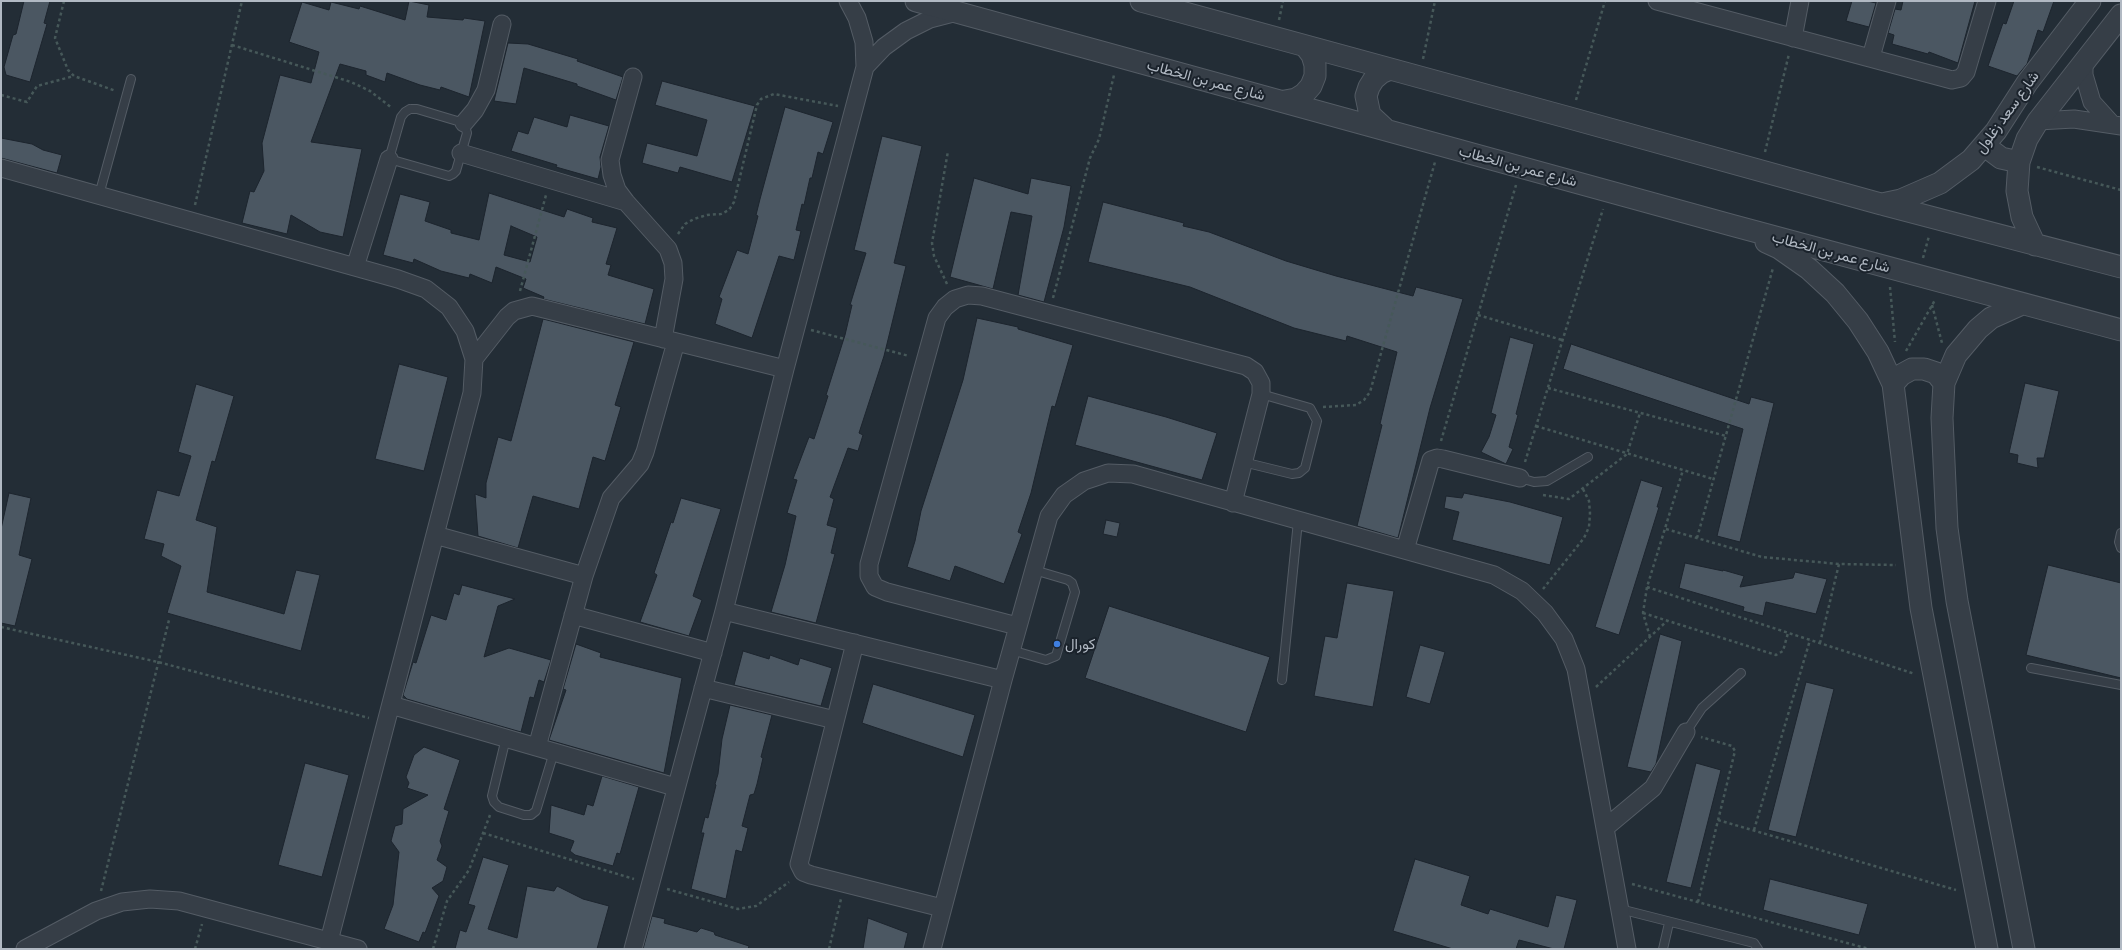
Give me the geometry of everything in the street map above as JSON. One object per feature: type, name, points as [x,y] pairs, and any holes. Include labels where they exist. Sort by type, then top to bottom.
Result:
[{"type":"street","points":[[633,949],[675,787],[713,653],[796,326],[865,67],[864,42],[857,18],[848,1]]},
{"type":"street","name":"شارع عمر بن الخطاب","points":[[916,1],[1384,128],[1731,225],[2121,330]]},
{"type":"street","points":[[1141,1],[1933,219],[2121,267]]},
{"type":"street","points":[[1657,1],[1696,5],[1793,38],[1952,80],[1961,78],[1966,72],[1987,1]]},
{"type":"street","points":[[1793,38],[1800,1]]},
{"type":"street","points":[[1871,58],[1887,1]]},
{"type":"street","name":"شارع سعد زغلول","points":[[1881,204],[1901,200],[1940,183],[1957,172],[1985,146],[2044,60],[2090,1]]},
{"type":"street","points":[[865,67],[884,47],[906,31],[930,19],[956,12]]},
{"type":"street","name":"شارع سعد زغلول","points":[[2035,245],[2028,231],[2018,202],[2017,180],[2019,162],[2027,139],[2038,121],[2084,60],[2121,15]]},
{"type":"street","points":[[464,123],[475,110],[486,90],[502,24]]},
{"type":"street","points":[[1285,101],[1296,99],[1304,94],[1313,81],[1315,65],[1312,55],[1306,46]]},
{"type":"street","points":[[2084,60],[2084,75],[2089,95],[2100,113],[2116,125]]},
{"type":"street","points":[[1384,128],[1370,115],[1366,96],[1374,79],[1381,73],[1390,69]]},
{"type":"street","points":[[537,747],[584,576],[611,498],[640,464],[645,452],[670,341],[674,279],[668,250],[617,190],[612,175],[610,160],[633,77]]},
{"type":"street","points":[[2038,121],[2074,119],[2116,125]]},
{"type":"street","points":[[1985,146],[2000,158],[2019,162]]},
{"type":"street","points":[[461,153],[626,202]]},
{"type":"street","points":[[355,267],[389,159]]},
{"type":"street","points":[[1,168],[355,267],[426,289],[449,307],[466,331],[474,359],[472,394],[329,941]]},
{"type":"street","points":[[1731,225],[1779,248],[1808,269],[1835,294],[1854,316],[1878,352],[1893,384],[1921,608],[1987,949]]},
{"type":"street","points":[[1017,626],[887,592],[876,587],[869,576],[869,564],[937,318],[945,307],[955,299],[968,295],[982,296],[1246,366],[1256,372],[1261,383],[1261,394],[1233,503]]},
{"type":"street","points":[[2022,304],[2001,312],[1978,328],[1956,355],[1947,376],[1942,418],[1947,528],[1957,600],[2024,949]]},
{"type":"street","points":[[474,359],[500,324],[514,311],[532,306],[785,369]]},
{"type":"street","points":[[1893,384],[1901,374],[1912,369],[1924,369],[1947,376]]},
{"type":"street","points":[[1405,550],[1431,460],[1436,458],[1520,478]]},
{"type":"street","points":[[932,949],[1017,626],[1049,516],[1064,495],[1084,481],[1108,473],[1133,474],[1494,575],[1522,591],[1545,613],[1564,639],[1576,668],[1627,949]]},
{"type":"street","points":[[435,535],[584,576]]},
{"type":"street","points":[[724,611],[1003,680]]},
{"type":"street","points":[[573,615],[713,653]]},
{"type":"street","points":[[855,643],[799,864],[803,872],[844,884],[942,908]]},
{"type":"street","points":[[703,688],[835,720]]},
{"type":"street","points":[[391,705],[675,787]]},
{"type":"street","points":[[1605,828],[1652,788],[1686,732]]},
{"type":"street","points":[[25,949],[96,911],[122,902],[150,899],[179,901],[358,949]]},
{"type":"lane","points":[[99,195],[131,79]]},
{"type":"lane","points":[[410,109],[417,109],[464,123],[467,132],[456,171],[449,176],[389,159],[402,117],[405,112],[410,109]]},
{"type":"lane","points":[[1243,462],[1292,474],[1299,473],[1305,468],[1318,421],[1310,408],[1261,394]]},
{"type":"lane","points":[[1520,478],[1534,482],[1548,480],[1588,457]]},
{"type":"lane","points":[[1282,680],[1298,521]]},
{"type":"lane","points":[[2121,532],[2119,542],[2121,548]]},
{"type":"lane","points":[[1011,650],[1046,660],[1056,656],[1075,592],[1072,583],[1068,580],[1034,570]]},
{"type":"lane","points":[[2031,668],[2121,685]]},
{"type":"lane","points":[[1686,732],[1702,708],[1741,673]]},
{"type":"lane","points":[[506,738],[493,790],[494,802],[499,807],[524,815],[531,814],[536,811],[554,752]]},
{"type":"lane","points":[[1620,909],[1754,944],[1758,949]]},
{"type":"lane","points":[[1663,949],[1669,923]]},
{"type":"path","points":[[64,1],[55,38],[68,70],[74,76],[127,95]]},
{"type":"path","points":[[192,221],[242,1]]},
{"type":"path","points":[[1419,77],[1435,1]]},
{"type":"path","points":[[1570,118],[1605,1]]},
{"type":"path","points":[[1760,172],[1793,38]]},
{"type":"path","points":[[232,45],[351,82],[370,91],[387,103],[402,117]]},
{"type":"path","points":[[1049,314],[1090,158],[1099,139],[1118,56]]},
{"type":"path","points":[[1,95],[27,102],[37,86],[74,76]]},
{"type":"path","points":[[668,250],[685,224],[707,214],[721,214],[729,210],[734,202],[757,105],[761,99],[774,94],[854,110]]},
{"type":"path","points":[[1310,408],[1356,405],[1364,400],[1370,392],[1440,144]]},
{"type":"path","points":[[948,151],[932,243],[934,256],[955,299]]},
{"type":"path","points":[[2019,162],[2121,190]]},
{"type":"path","points":[[1436,458],[1522,167]]},
{"type":"path","points":[[514,311],[550,180]]},
{"type":"path","points":[[1520,478],[1608,191]]},
{"type":"path","points":[[1918,276],[1933,219]]},
{"type":"path","points":[[1697,538],[1779,248]]},
{"type":"path","points":[[1889,268],[1895,345]]},
{"type":"path","points":[[1905,354],[1945,283]]},
{"type":"path","points":[[1932,305],[1947,376]]},
{"type":"path","points":[[1478,315],[1562,340]]},
{"type":"path","points":[[796,326],[925,360]]},
{"type":"path","points":[[1548,388],[1726,436]]},
{"type":"path","points":[[1536,426],[1713,479]]},
{"type":"path","points":[[1650,637],[1643,613],[1647,587],[1683,470]]},
{"type":"path","points":[[1533,602],[1586,532],[1590,514],[1589,500],[1583,488]]},
{"type":"path","points":[[1666,529],[1762,557],[1840,564],[1915,565]]},
{"type":"path","points":[[1820,643],[1840,564]]},
{"type":"path","points":[[1647,587],[1935,680]]},
{"type":"path","points":[[1643,613],[1776,654],[1783,651],[1788,633]]},
{"type":"path","points":[[96,911],[169,620]]},
{"type":"path","points":[[1583,700],[1667,620]]},
{"type":"path","points":[[1,627],[158,662],[386,723]]},
{"type":"path","points":[[1754,830],[1810,640]]},
{"type":"path","points":[[1686,732],[1732,746],[1734,751],[1698,902]]},
{"type":"path","points":[[433,949],[447,901],[453,891],[466,877],[494,802]]},
{"type":"path","points":[[1718,820],[1977,896]]},
{"type":"path","points":[[483,833],[738,909],[747,908],[764,900],[803,872]]},
{"type":"path","points":[[1614,880],[1869,949]]},
{"type":"path","points":[[829,949],[844,884]]},
{"type":"path","points":[[195,949],[206,908]]},
{"type":"building","points":[[24,1],[50,1],[44,23],[47,24],[30,82],[6,75],[4,67],[13,35],[16,34]]},
{"type":"building","points":[[409,1],[429,5],[427,17],[463,20],[464,18],[485,21],[469,97],[441,87],[440,90],[420,85],[387,73],[385,82],[366,75],[366,71],[340,64],[311,142],[362,149],[343,237],[320,232],[291,215],[287,234],[242,223],[250,191],[254,192],[264,171],[262,143],[280,75],[311,83],[319,52],[289,42],[302,2],[329,10],[331,2],[359,9],[360,6],[405,20]]},
{"type":"building","points":[[1852,1],[1867,1],[1876,3],[1869,27],[1846,21]]},
{"type":"building","points":[[1903,1],[1975,1],[1958,63],[1929,52],[1928,54],[1892,44],[1894,35],[1888,33],[1895,9],[1901,10]]},
{"type":"building","points":[[2014,1],[2054,1],[2043,32],[2038,30],[2027,64],[2017,76],[1988,66],[2003,23],[2006,24]]},
{"type":"building","points":[[508,43],[528,44],[578,59],[577,61],[623,77],[616,100],[577,86],[577,84],[524,68],[516,104],[494,101]]},
{"type":"building","points":[[662,81],[755,106],[732,182],[680,167],[678,173],[642,163],[647,143],[697,156],[707,120],[655,105]]},
{"type":"building","points":[[785,107],[833,122],[823,154],[818,152],[804,205],[802,204],[796,230],[801,231],[794,260],[779,256],[752,338],[715,324],[722,299],[719,297],[737,250],[748,254],[758,216],[756,215],[760,199]]},
{"type":"building","points":[[570,115],[609,126],[600,157],[601,167],[598,179],[556,167],[557,165],[511,151],[518,131],[528,134],[534,117],[567,127]]},
{"type":"building","points":[[882,136],[922,146],[894,263],[906,266],[884,356],[859,433],[863,435],[858,451],[848,448],[830,497],[834,499],[827,525],[837,528],[831,553],[835,554],[816,623],[771,612],[785,565],[796,516],[787,513],[797,480],[793,479],[809,437],[814,439],[828,396],[826,395],[845,335],[852,305],[850,305],[866,253],[854,250]]},
{"type":"building","points":[[1,138],[32,144],[43,150],[62,155],[57,173],[1,158]]},
{"type":"building","points":[[974,178],[1028,194],[1031,178],[1071,186],[1064,227],[1044,302],[1018,295],[1032,216],[1011,212],[993,289],[950,277]]},
{"type":"building","points":[[489,193],[564,217],[567,209],[593,218],[592,222],[617,228],[606,264],[611,265],[608,275],[654,289],[645,324],[543,299],[544,297],[523,288],[526,279],[496,267],[492,283],[470,274],[469,278],[441,271],[414,259],[413,263],[383,255],[400,194],[430,202],[425,221],[451,230],[451,233],[479,240]],"holes":[[[511,226],[537,237],[530,262],[504,255]]]},
{"type":"building","points":[[1103,202],[1184,223],[1183,226],[1209,232],[1286,261],[1336,276],[1413,296],[1416,287],[1463,299],[1430,408],[1398,538],[1357,526],[1382,425],[1380,424],[1397,352],[1347,336],[1346,341],[1294,328],[1190,287],[1088,262]]},
{"type":"building","points":[[977,318],[1018,327],[1018,329],[1073,345],[1055,407],[1052,406],[1031,493],[1018,532],[1022,534],[1004,584],[955,566],[950,581],[907,567],[915,541],[921,511],[963,380]]},
{"type":"building","points":[[543,319],[634,342],[615,405],[621,407],[605,461],[593,457],[579,509],[533,496],[518,548],[478,536],[475,494],[486,498],[486,483],[498,437],[511,441]]},
{"type":"building","points":[[1510,337],[1534,344],[1509,447],[1513,449],[1506,464],[1481,452],[1489,437],[1496,415],[1491,413]]},
{"type":"building","points":[[1571,344],[1749,404],[1751,397],[1774,403],[1740,542],[1717,536],[1743,429],[1563,369]]},
{"type":"building","points":[[399,364],[448,377],[424,471],[375,459]]},
{"type":"building","points":[[2025,383],[2059,391],[2044,458],[2037,458],[2038,468],[2017,463],[2018,455],[2009,453]]},
{"type":"building","points":[[196,384],[234,396],[215,462],[212,461],[196,520],[217,527],[207,592],[284,614],[296,570],[320,575],[301,651],[167,613],[181,566],[161,556],[164,544],[144,539],[157,490],[179,496],[191,456],[178,452]]},
{"type":"building","points":[[1088,396],[1166,417],[1217,433],[1202,480],[1075,445]]},
{"type":"building","points":[[1641,480],[1663,487],[1657,507],[1659,507],[1619,635],[1595,627]]},
{"type":"building","points":[[9,493],[31,498],[19,555],[32,559],[15,626],[1,623],[1,529]]},
{"type":"building","points":[[1464,493],[1510,502],[1563,517],[1550,565],[1452,540],[1459,512],[1444,508],[1446,496],[1462,498]]},
{"type":"building","points":[[681,498],[721,509],[693,596],[702,600],[689,636],[640,622],[657,575],[654,573],[671,522],[673,523]]},
{"type":"building","points":[[1106,520],[1120,523],[1117,537],[1103,534]]},
{"type":"building","points":[[1685,563],[1723,570],[1744,576],[1740,587],[1793,578],[1795,572],[1827,579],[1816,614],[1766,602],[1763,616],[1743,611],[1744,607],[1679,588]]},
{"type":"building","points":[[2048,565],[2121,583],[2121,678],[2026,655]]},
{"type":"building","points":[[1347,583],[1394,591],[1373,707],[1314,696],[1325,636],[1337,638]]},
{"type":"building","points":[[462,585],[515,599],[498,606],[484,657],[509,648],[551,660],[544,682],[539,680],[534,698],[530,697],[521,732],[407,699],[403,695],[413,662],[416,663],[431,615],[446,620],[454,593],[459,595]]},
{"type":"building","points":[[1109,606],[1270,657],[1246,732],[1085,678]]},
{"type":"building","points":[[1660,634],[1682,641],[1656,764],[1651,772],[1627,767]]},
{"type":"building","points":[[576,644],[601,653],[600,657],[682,678],[664,773],[549,740],[566,690],[563,689]]},
{"type":"building","points":[[1420,645],[1445,652],[1430,704],[1406,697]]},
{"type":"building","points":[[743,651],[769,659],[770,655],[798,665],[800,658],[832,668],[821,706],[734,685]]},
{"type":"building","points":[[1806,682],[1834,689],[1796,837],[1768,830]]},
{"type":"building","points":[[873,684],[975,715],[963,757],[862,723]]},
{"type":"building","points":[[730,705],[772,715],[761,757],[763,758],[757,784],[754,794],[750,795],[742,826],[748,828],[742,852],[736,850],[726,899],[691,889],[704,833],[701,833],[705,817],[708,818],[716,785],[722,739]]},
{"type":"building","points":[[424,747],[460,760],[444,809],[449,811],[440,841],[442,846],[437,860],[447,867],[443,881],[432,888],[439,896],[425,933],[423,932],[419,942],[384,929],[393,905],[399,852],[391,841],[395,826],[402,824],[403,809],[428,795],[407,788],[409,783],[406,777],[414,755]]},
{"type":"building","points":[[305,763],[349,775],[322,877],[278,865]]},
{"type":"building","points":[[1696,763],[1721,770],[1691,888],[1666,882]]},
{"type":"building","points":[[602,776],[639,787],[620,854],[617,853],[613,866],[575,855],[570,851],[574,841],[549,833],[551,805],[584,815],[587,804],[593,806]]},
{"type":"building","points":[[483,857],[509,865],[488,929],[517,938],[527,886],[554,891],[557,886],[583,899],[609,906],[597,949],[455,949],[460,930],[466,932],[475,906],[468,904]]},
{"type":"building","points":[[1415,859],[1470,876],[1461,905],[1488,914],[1490,909],[1548,927],[1556,895],[1577,900],[1564,949],[1554,949],[1519,940],[1516,949],[1453,949],[1393,931]]},
{"type":"building","points":[[1770,879],[1868,904],[1859,935],[1763,910]]},
{"type":"building","points":[[652,916],[665,919],[664,923],[697,932],[701,928],[714,932],[715,935],[749,946],[748,949],[643,949]]},
{"type":"building","points":[[868,918],[908,933],[904,949],[863,949]]},
{"type":"place","name":"كورال","points":[[1057,644]]}]
